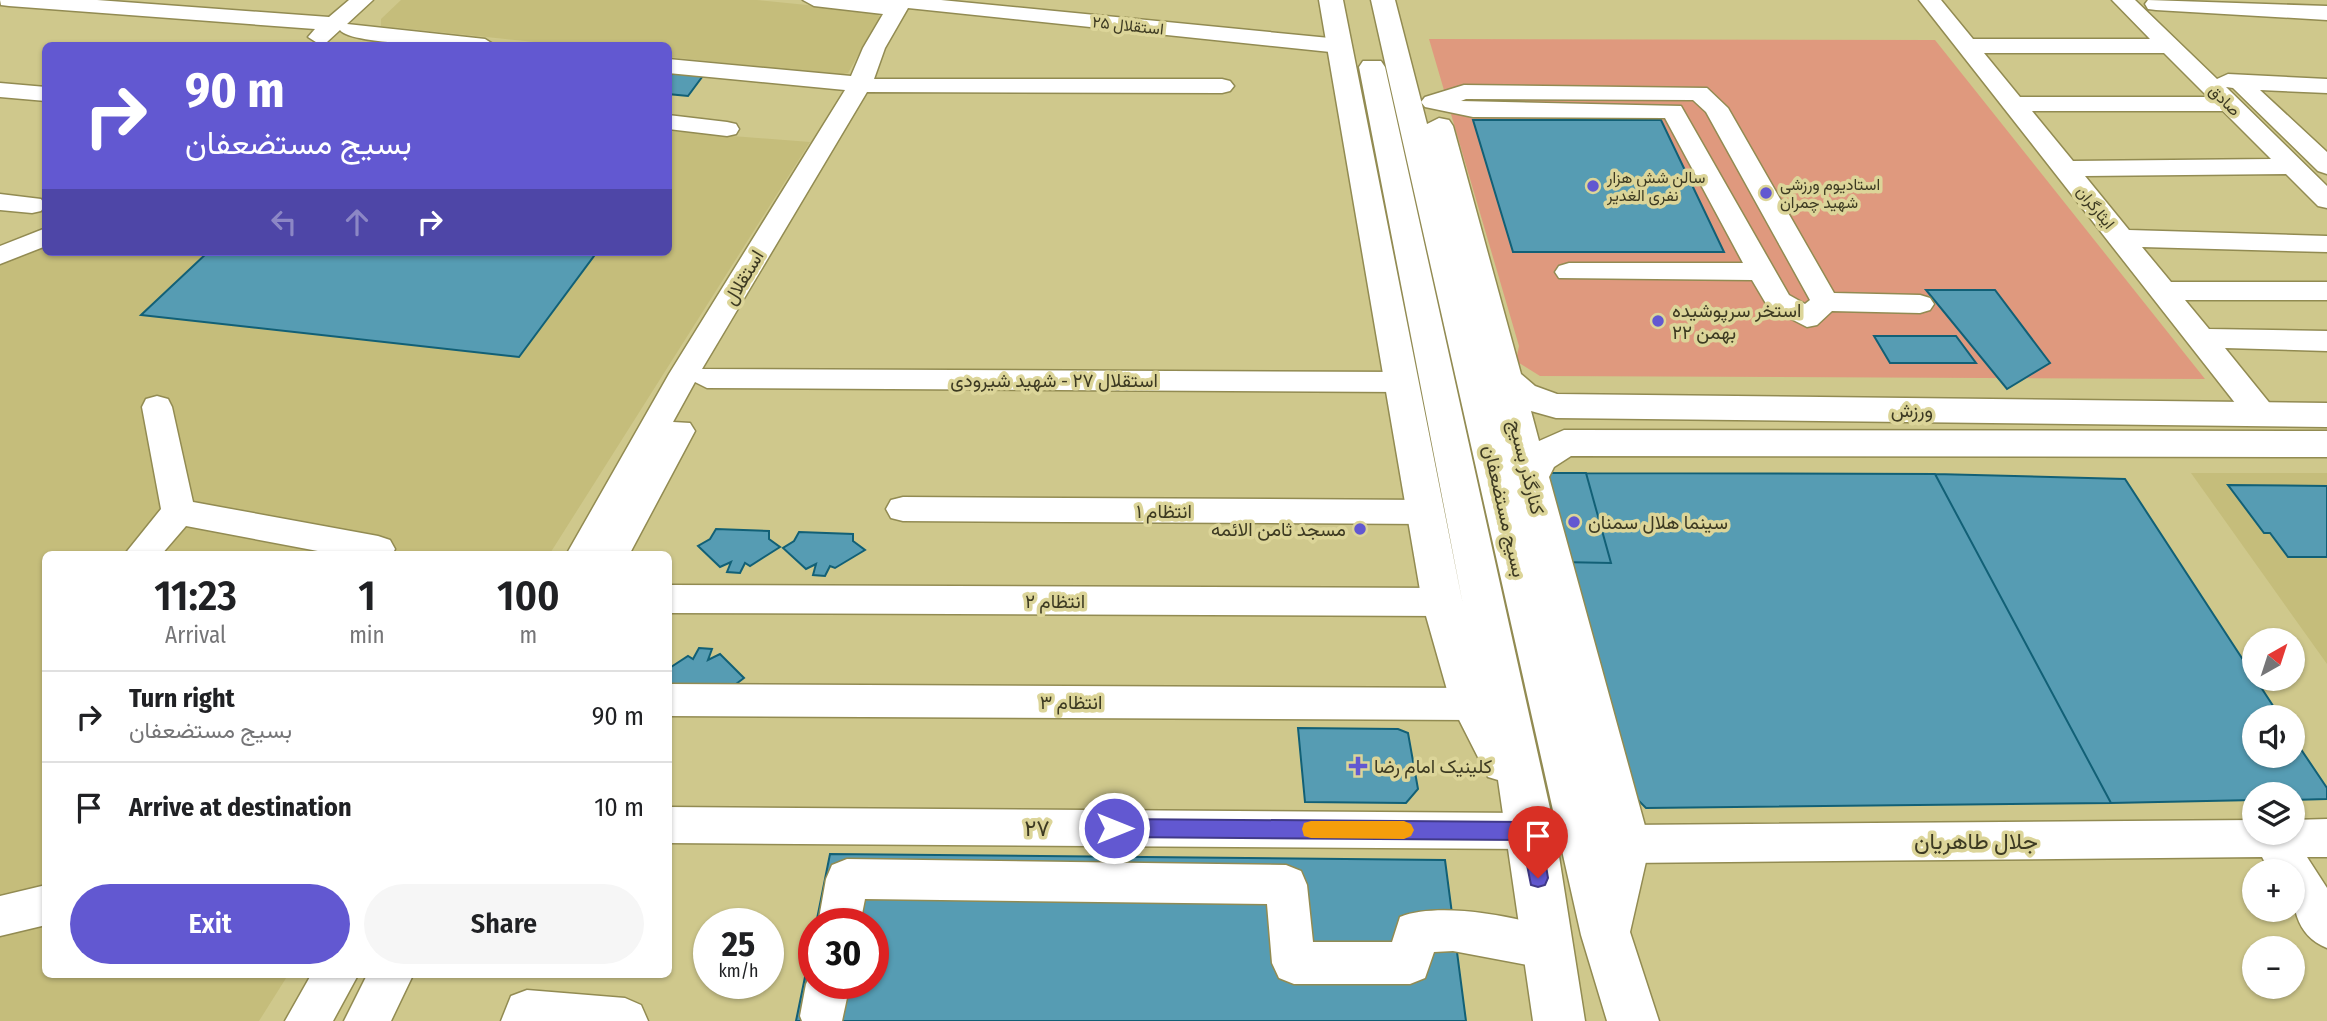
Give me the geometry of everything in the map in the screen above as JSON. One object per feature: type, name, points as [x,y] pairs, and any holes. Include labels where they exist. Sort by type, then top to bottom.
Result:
[{"type":"main road","points":[[1331,0],[1339,46],[1369,120],[1402,382],[1442,602],[1473,704],[1511,774],[1531,831]]},
{"type":"main road","name":"بسیج مستضعفان","points":[[1358,0],[1369,120],[1531,831],[1559,1021]]},
{"type":"main road","name":"بسیج مستضعفان","points":[[1383,0],[1490,358],[1606,934],[1633,1021]]},
{"type":"main road","name":"کنارگذر بسیج","points":[[1406,0],[1433,102],[1490,358],[1530,478],[1626,844],[1606,934]]},
{"type":"main road","name":"ورزش","points":[[1490,358],[1522,395],[1556,406],[2327,415]]},
{"type":"main road","name":"ورزش","points":[[1530,478],[1540,458],[1564,443],[2327,444]]},
{"type":"street","points":[[9,0],[339,33],[404,32],[462,42]]},
{"type":"street","points":[[339,33],[362,0]]},
{"type":"street","points":[[318,42],[339,33],[385,0]]},
{"type":"street","name":"استقلال ۲۵","points":[[814,0],[908,3],[1339,46]]},
{"type":"street","name":"ایثارگران","points":[[1930,0],[2261,414]]},
{"type":"street","name":"صادق","points":[[2123,0],[2327,200]]},
{"type":"street","points":[[2154,2],[2327,13]]},
{"type":"street","name":"صادق","points":[[2154,2],[2327,166]]},
{"type":"street","name":"استقلال","points":[[866,85],[869,48],[908,3]]},
{"type":"street","name":"استقلال","points":[[585,551],[684,374],[785,223],[866,85],[908,3]]},
{"type":"street","points":[[1967,46],[2170,46]]},
{"type":"street","points":[[672,66],[866,85],[1222,86]]},
{"type":"street","points":[[2205,81],[2327,86]]},
{"type":"street","points":[[0,90],[42,94]]},
{"type":"street","points":[[1433,102],[1464,92],[1699,93],[1716,108],[1825,302]]},
{"type":"street","points":[[1433,102],[1473,110],[1673,111],[1699,93]]},
{"type":"street","points":[[2014,104],[2229,104]]},
{"type":"street","points":[[1673,111],[1778,301],[1807,318],[1825,302],[1920,304]]},
{"type":"street","points":[[672,122],[727,129]]},
{"type":"street","points":[[2066,169],[2292,166]]},
{"type":"street","points":[[0,202],[39,213]]},
{"type":"street","points":[[0,240],[39,213]]},
{"type":"street","name":"استقلال","points":[[614,551],[707,378],[785,223]]},
{"type":"street","points":[[0,256],[42,238]]},
{"type":"street","points":[[2120,238],[2327,244]]},
{"type":"street","points":[[1569,272],[1762,271]]},
{"type":"street","points":[[2163,291],[2327,291]]},
{"type":"street","points":[[2201,338],[2327,341]]},
{"type":"street","name":"استقلال ۲۷ - شهید شیرودی","points":[[707,378],[1402,382]]},
{"type":"street","points":[[157,407],[178,512]]},
{"type":"street","name":"انتظام ۱","points":[[903,509],[1426,512]]},
{"type":"street","points":[[178,512],[378,549]]},
{"type":"street","points":[[144,551],[178,512]]},
{"type":"street","name":"انتظام ۲","points":[[672,599],[1442,602]]},
{"type":"street","name":"انتظام ۳","points":[[672,700],[1473,704]]},
{"type":"street","name":"۲۷","points":[[672,825],[1531,831]]},
{"type":"street","name":"جلال طاهریان","points":[[2305,838],[2327,838]]},
{"type":"street","name":"جلال طاهریان","points":[[1626,844],[2242,839]]},
{"type":"street","points":[[2277,845],[2327,926]]},
{"type":"street","points":[[842,908],[847,879],[1286,886],[1294,963],[1410,963],[1415,932],[1453,930],[1548,948]]},
{"type":"street","points":[[0,916],[42,906]]},
{"type":"street","points":[[308,1021],[334,978]]},
{"type":"street","points":[[367,1021],[389,978]]},
{"type":"street","points":[[524,1021],[527,1012],[625,1021]]},
{"type":"shaded area","points":[[401,0],[757,0],[876,12],[880,17],[848,73],[839,75],[672,57],[672,42],[534,42],[381,26],[381,19]]},
{"type":"shaded area","name":"استادیوم ورزشی شهید چمران","points":[[1429,39],[1935,40],[2205,379],[1540,376],[1516,361],[1519,346]]},
{"type":"shaded area","points":[[672,131],[810,142],[552,551],[42,551],[42,978],[286,978],[259,1021],[0,1021],[0,263],[42,245],[42,256],[672,256]]},
{"type":"shaded area","points":[[2191,473],[2327,473],[2327,664],[2305,633],[2305,628],[2301,628]]},
{"type":"building","points":[[677,69],[705,73],[688,96],[672,94],[672,74]]},
{"type":"building","name":"سالن شش هزار نفری الغدیر","points":[[1473,120],[1661,120],[1724,252],[1513,252]]},
{"type":"building","points":[[204,256],[594,256],[519,357],[141,315]]},
{"type":"building","points":[[1926,290],[1995,290],[2050,363],[2007,389]]},
{"type":"building","points":[[1874,336],[1956,336],[1976,363],[1890,363]]},
{"type":"building","name":"سینما هلال سمنان","points":[[1545,473],[1586,473],[1611,563],[1560,562]]},
{"type":"building","points":[[1586,473],[1935,474],[2111,803],[1646,808],[1635,797],[1560,562],[1611,563]]},
{"type":"building","points":[[1935,474],[2125,479],[2242,658],[2242,691],[2263,691],[2273,705],[2242,705],[2242,768],[2305,768],[2305,755],[2327,788],[2327,799],[2305,800],[2305,782],[2242,782],[2242,800],[2111,803]]},
{"type":"building","points":[[2228,485],[2327,486],[2327,557],[2288,557],[2270,533],[2264,533]]},
{"type":"building","points":[[716,529],[769,531],[769,539],[780,547],[750,566],[745,563],[740,573],[727,572],[731,562],[720,567],[698,546],[710,539]]},
{"type":"building","points":[[799,532],[853,534],[853,541],[865,550],[835,568],[830,566],[825,576],[813,575],[816,564],[806,569],[783,548],[794,541]]},
{"type":"building","points":[[699,648],[712,649],[708,660],[720,654],[744,678],[732,687],[672,696],[672,666],[688,656],[693,659]]},
{"type":"building","name":"کلینیک امام رضا","points":[[1298,728],[1398,729],[1408,733],[1418,789],[1406,803],[1305,802]]},
{"type":"building","points":[[830,854],[1445,860],[1466,1021],[796,1021],[800,999],[889,999],[889,908],[819,908]]},
{"type":"slow traffic","points":[[1311,829],[1404,830]]},
{"type":"place","name":"سالن شش هزار نفری الغدیر","points":[[1593,186]]},
{"type":"place","name":"استادیوم ورزشی شهید چمران","points":[[1766,193]]},
{"type":"place","name":"استخر سرپوشیده ۲۲ بهمن","points":[[1658,321]]},
{"type":"place","name":"سینما هلال سمنان","points":[[1574,522]]},
{"type":"place","name":"مسجد ثامن الائمه","points":[[1360,529]]},
{"type":"place","name":"کلینیک امام رضا","points":[[1358,766]]},
{"type":"route","points":[[1114,828],[1531,831],[1538,878]]}]
